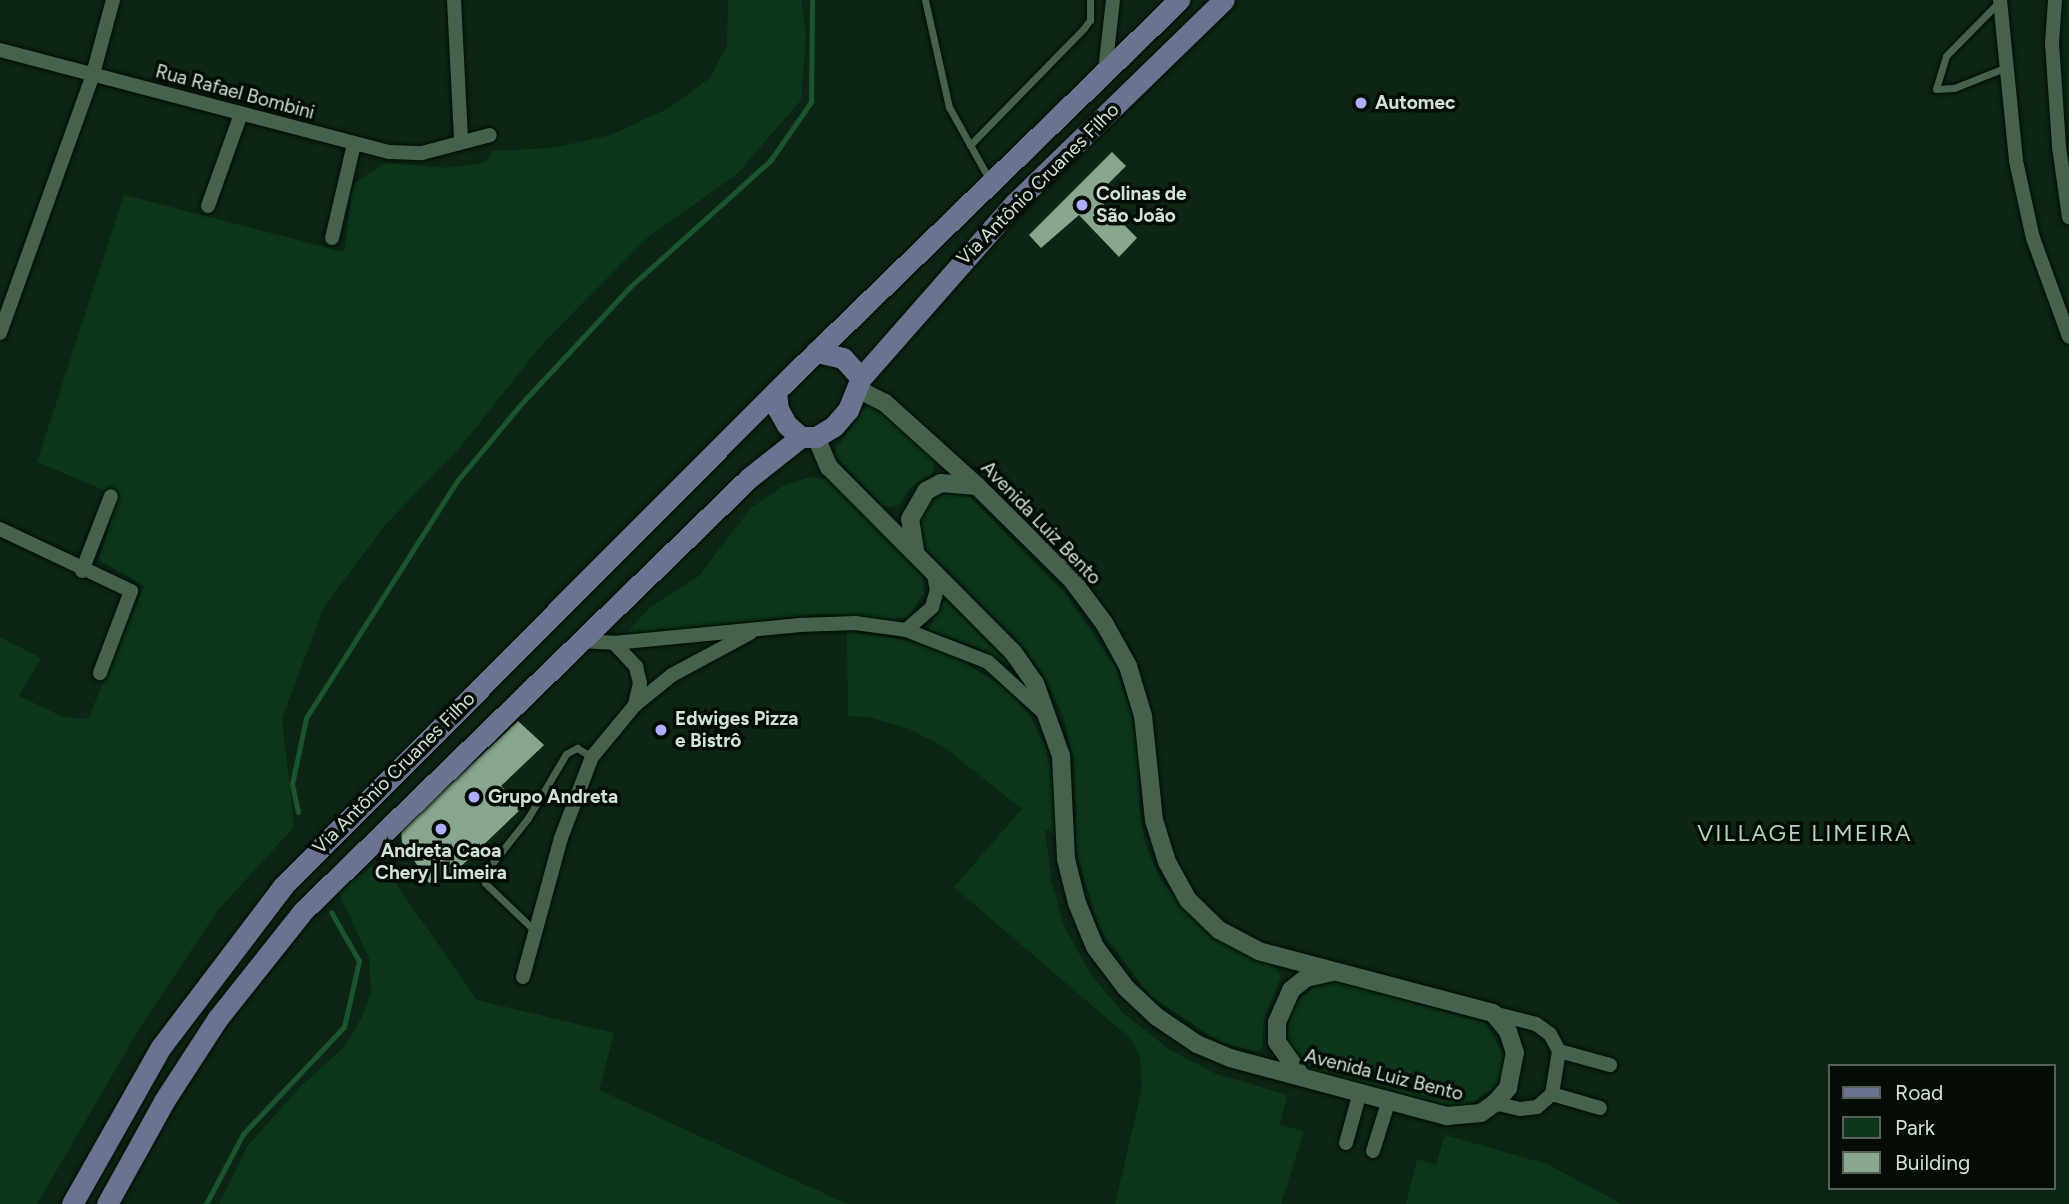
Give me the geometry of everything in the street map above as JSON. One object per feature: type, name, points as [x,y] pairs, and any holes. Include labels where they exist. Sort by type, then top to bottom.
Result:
[{"type":"main road","name":"Via Antônio Cruanes Filho","points":[[816,352],[1179,0]]},
{"type":"main road","name":"Via Antônio Cruanes Filho","points":[[860,384],[1015,203],[1224,0]]},
{"type":"main road","points":[[816,352],[843,358],[860,384],[848,410],[809,437],[787,425],[778,409],[776,391],[816,352]]},
{"type":"main road","name":"Via Antônio Cruanes Filho","points":[[72,1204],[161,1047],[284,885],[776,391]]},
{"type":"main road","name":"Via Antônio Cruanes Filho","points":[[107,1204],[164,1101],[218,1018],[303,911],[749,478],[809,437]]},
{"type":"street","points":[[0,332],[93,74],[113,0]]},
{"type":"street","points":[[454,0],[461,140]]},
{"type":"street","points":[[1105,74],[1114,17],[1113,0]]},
{"type":"street","points":[[1114,17],[1125,0]]},
{"type":"street","points":[[2055,0],[2052,43],[2059,147],[2069,217]]},
{"type":"street","points":[[2000,1],[2017,162],[2033,238],[2069,337]]},
{"type":"street","name":"Rua Rafael Bombini","points":[[0,50],[389,152],[422,153],[461,140],[490,135]]},
{"type":"street","points":[[208,206],[241,114]]},
{"type":"street","points":[[332,238],[354,144]]},
{"type":"street","name":"Avenida Luiz Bento","points":[[860,384],[885,403],[977,486],[1072,580],[1104,623],[1128,666],[1143,716],[1154,820],[1167,863],[1188,900],[1219,930],[1259,951],[1493,1013]]},
{"type":"street","name":"Avenida Luiz Bento","points":[[809,437],[829,467],[1013,652],[1035,683],[1052,720],[1061,756],[1066,859],[1077,903],[1095,947],[1126,988],[1157,1017],[1197,1044],[1302,1077],[1465,1117],[1481,1114],[1495,1103]]},
{"type":"street","points":[[915,551],[910,519],[926,491],[941,483],[977,486]]},
{"type":"street","points":[[82,571],[111,496]]},
{"type":"street","points":[[0,529],[82,571],[131,591],[100,673]]},
{"type":"street","points":[[906,630],[932,607],[937,590],[933,570]]},
{"type":"street","points":[[579,641],[614,643],[757,629],[855,624],[906,630],[988,662],[1052,720]]},
{"type":"street","points":[[523,977],[561,838],[592,757],[635,705],[672,675],[757,629]]},
{"type":"street","points":[[614,643],[636,667],[640,683],[635,705]]},
{"type":"street","points":[[1302,1077],[1277,1042],[1277,1022],[1291,990],[1306,978],[1331,972]]},
{"type":"street","points":[[1493,1013],[1536,1024],[1550,1034],[1559,1051],[1552,1094],[1537,1107],[1520,1109],[1495,1103],[1508,1088],[1515,1053],[1508,1031],[1493,1013]]},
{"type":"street","points":[[1559,1051],[1611,1065]]},
{"type":"street","points":[[1346,1143],[1360,1093]]},
{"type":"street","points":[[1552,1094],[1600,1108]]},
{"type":"street","points":[[1373,1152],[1389,1100]]},
{"type":"lane","points":[[925,0],[948,107],[990,182]]},
{"type":"lane","points":[[970,145],[1084,29],[1090,20],[1090,0]]},
{"type":"lane","points":[[2000,1],[1946,55],[1936,89],[1954,88],[2008,67]]},
{"type":"lane","points":[[535,931],[485,883],[483,875],[528,818],[566,754],[577,748],[592,757]]},
{"type":"green space","points":[[728,0],[801,0],[806,35],[801,100],[737,174],[647,238],[543,343],[462,445],[385,525],[324,607],[282,718],[294,827],[218,910],[139,1029],[37,1204],[0,1204],[0,637],[41,658],[19,696],[63,717],[88,719],[144,586],[99,560],[118,496],[37,462],[124,195],[344,252],[353,184],[385,163],[447,168],[484,163],[493,151],[552,148],[611,135],[669,108],[710,78],[727,45]]},
{"type":"green space","points":[[872,396],[936,462],[932,474],[910,488],[900,504],[890,507],[882,505],[833,454]]},
{"type":"green space","points":[[810,477],[832,480],[922,574],[924,593],[909,616],[894,620],[821,614],[626,634],[650,607],[699,576],[751,508],[783,486]]},
{"type":"green space","points":[[953,493],[970,497],[1066,594],[1116,668],[1131,712],[1139,756],[1139,809],[1146,846],[1161,881],[1213,938],[1277,968],[1281,977],[1264,1019],[1262,1048],[1256,1052],[1220,1042],[1150,996],[1100,929],[1077,855],[1074,760],[1063,716],[1043,674],[1019,642],[926,549],[919,536],[924,508],[935,497]]},
{"type":"green space","points":[[945,599],[1014,668],[977,647],[928,630]]},
{"type":"green space","points":[[847,631],[917,642],[951,654],[1010,691],[1030,716],[1045,745],[1052,774],[1056,835],[1045,829],[1051,880],[1064,927],[1092,976],[1124,1014],[1170,1050],[1216,1074],[1287,1095],[1280,1125],[1304,1131],[1281,1204],[1115,1204],[1142,1089],[1140,1057],[1131,1039],[954,887],[1022,809],[945,748],[910,729],[868,717],[848,716]]},
{"type":"green space","points":[[380,861],[477,1000],[614,1033],[599,1090],[847,1204],[219,1204],[247,1147],[300,1087],[345,1046],[362,1017],[371,993],[369,958],[337,889]]},
{"type":"green space","points":[[1336,981],[1486,1023],[1503,1053],[1503,1070],[1495,1087],[1467,1106],[1450,1106],[1311,1070],[1296,1059],[1287,1041],[1290,1008],[1316,985]]},
{"type":"green space","points":[[1445,1135],[1547,1164],[1622,1204],[1406,1204],[1417,1159],[1436,1165]]},
{"type":"building","name":"Colinas de São João","points":[[1112,152],[1126,166],[1096,196],[1137,238],[1119,257],[1079,215],[1041,248],[1029,235]]},
{"type":"building","name":"Grupo Andreta","points":[[518,721],[544,745],[501,786],[523,807],[456,871],[429,883],[402,842],[401,830]]},
{"type":"waterway","points":[[298,812],[292,784],[306,718],[457,481],[520,405],[631,286],[770,161],[811,102],[812,0]]},
{"type":"waterway","points":[[206,1204],[243,1134],[344,1027],[359,961],[331,912]]},
{"type":"place","name":"Automec","points":[[1361,103]]},
{"type":"place","name":"Colinas de São João","points":[[1082,205]]},
{"type":"place","name":"Edwiges Pizza e Bistrô","points":[[661,730]]},
{"type":"place","name":"Grupo Andreta","points":[[474,797]]},
{"type":"place","name":"Andreta Caoa Chery | Limeira","points":[[441,829]]},
{"type":"district","name":"VILLAGE LIMEIRA","points":[[1805,833]]}]
